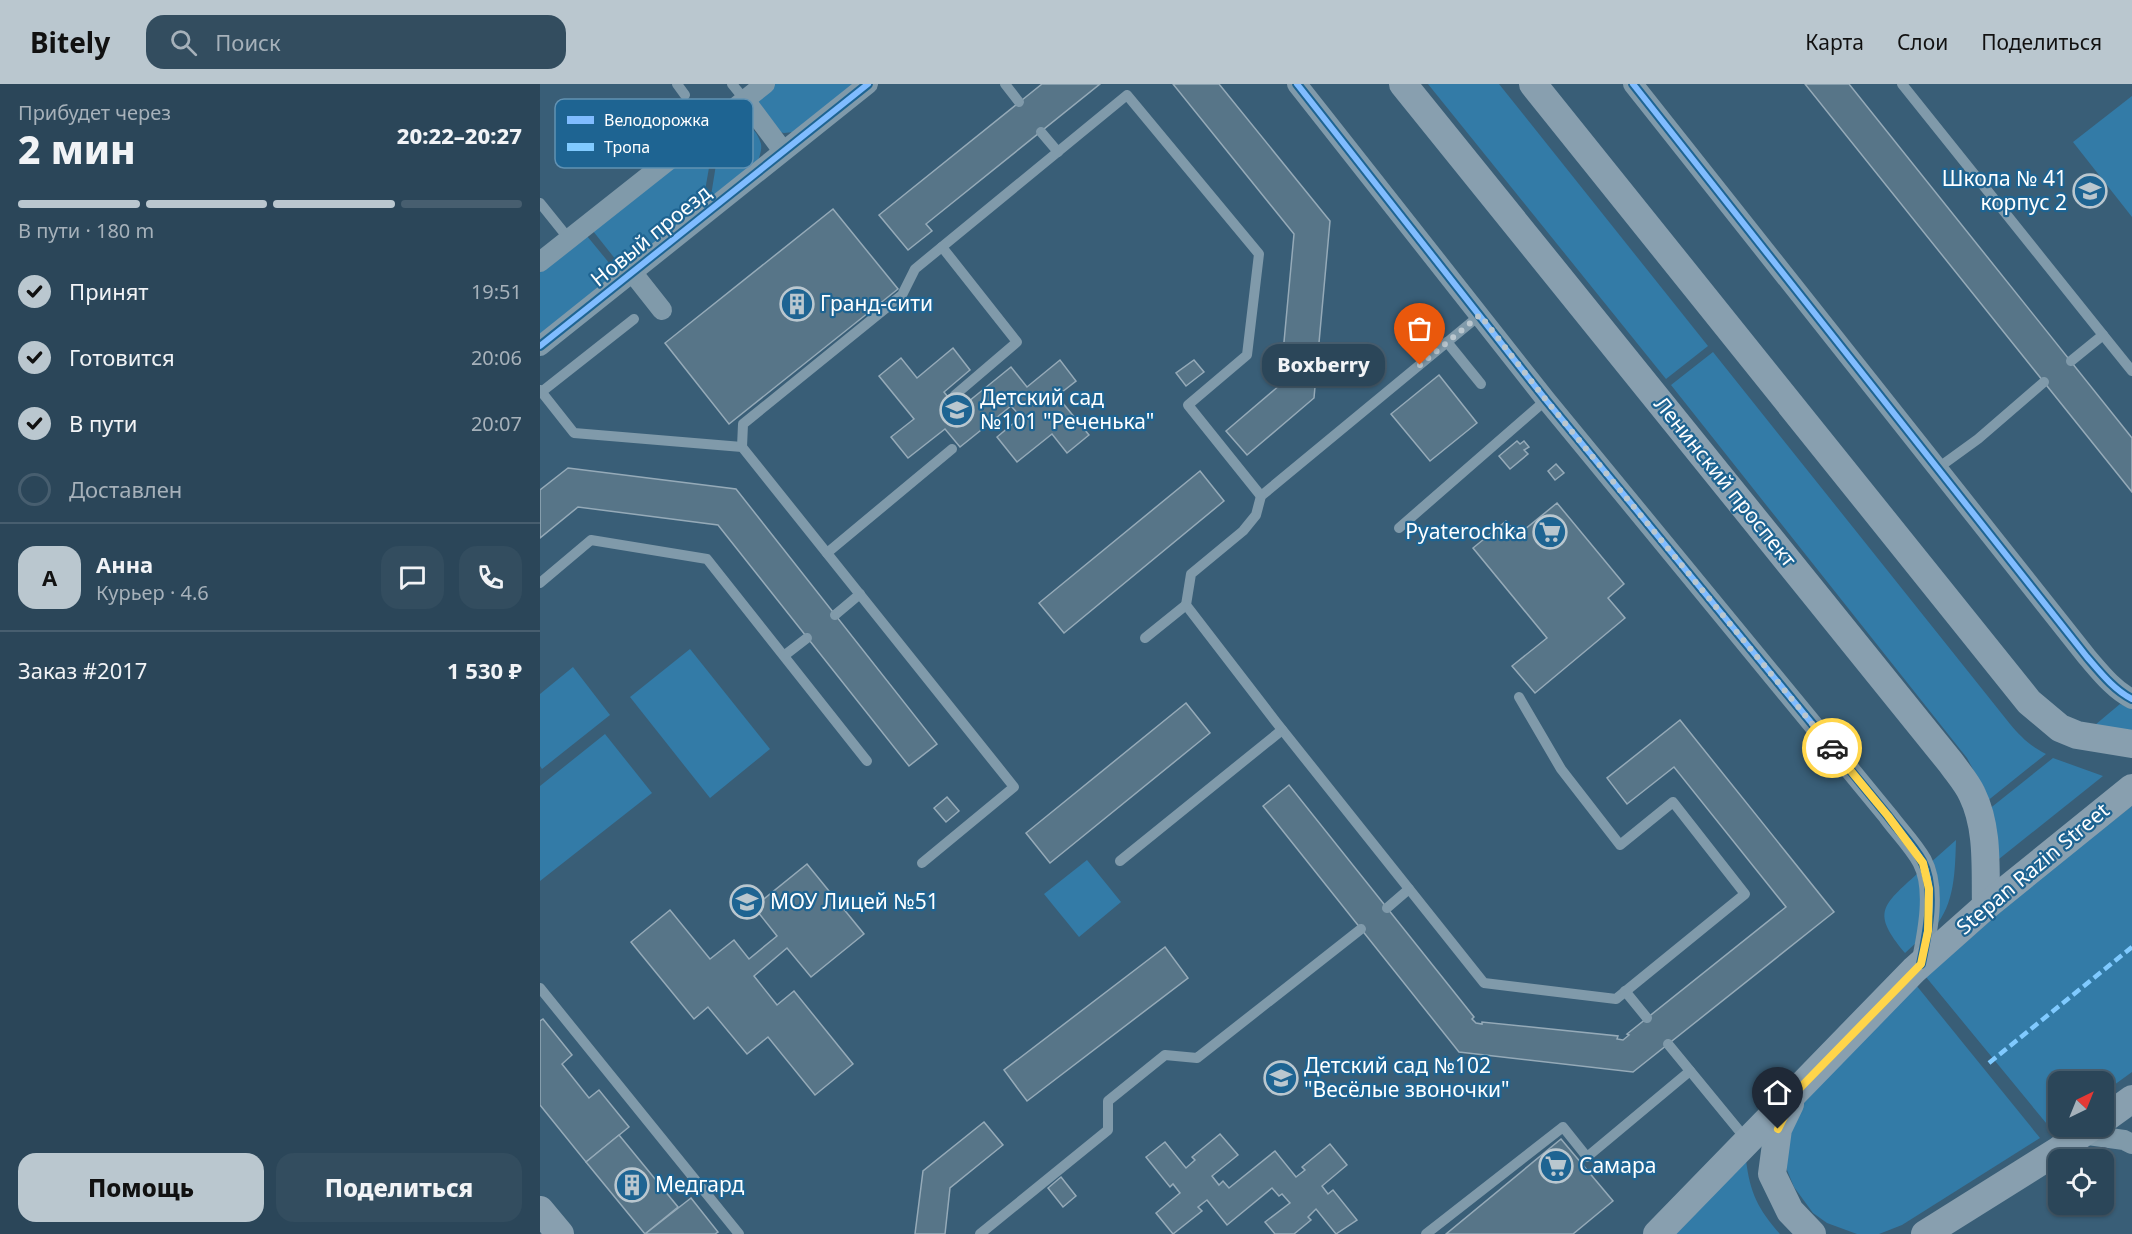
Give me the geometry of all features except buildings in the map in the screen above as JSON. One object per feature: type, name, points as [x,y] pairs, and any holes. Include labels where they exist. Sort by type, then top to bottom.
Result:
[{"type":"main road","name":"Ленинский проспект","points":[[1403,84],[1951,763],[1972,794],[1983,832],[1986,906]]},
{"type":"main road","points":[[1533,84],[2029,702],[2060,728],[2095,739],[2132,744]]},
{"type":"main road","name":"Stepan Razin Street","points":[[1657,1234],[1921,964],[1986,906],[2132,788]]},
{"type":"main road","points":[[1797,1091],[1778,1129],[1772,1174],[1790,1211],[1812,1234]]},
{"type":"main road","points":[[1925,1234],[2077,1137]]},
{"type":"main road","points":[[540,1210],[560,1234]]},
{"type":"street","points":[[746,99],[765,84]]},
{"type":"street","name":"Новый проезд","points":[[540,346],[868,84]]},
{"type":"street","points":[[1297,84],[1546,400],[1888,816],[1923,863],[1929,889],[1930,912],[1921,964]]},
{"type":"street","points":[[1633,84],[2087,657],[2125,696],[2132,699]]},
{"type":"street","points":[[753,111],[783,151]]},
{"type":"street","points":[[540,262],[659,168]]},
{"type":"street","name":"Новый проезд","points":[[632,272],[662,310]]},
{"type":"street","points":[[2114,1123],[2124,1140],[2132,1144]]},
{"type":"lane","points":[[677,84],[685,95]]},
{"type":"lane","points":[[732,84],[744,99]]},
{"type":"lane","points":[[1005,84],[1019,102]]},
{"type":"lane","points":[[1902,84],[2132,371]]},
{"type":"lane","points":[[922,863],[1014,787],[742,447],[742,424],[902,295],[915,269],[1128,95],[1260,254],[1247,355],[1188,405],[1261,496]]},
{"type":"lane","points":[[1041,132],[1058,152]]},
{"type":"lane","points":[[540,203],[569,239]]},
{"type":"lane","points":[[942,247],[1017,342],[955,394]]},
{"type":"lane","points":[[1145,638],[1186,605],[1191,574],[1243,531],[1256,515],[1261,496],[1480,315]]},
{"type":"lane","points":[[634,319],[541,391],[574,433],[742,447]]},
{"type":"lane","points":[[2071,361],[2103,335]]},
{"type":"lane","points":[[1447,342],[1481,384]]},
{"type":"lane","points":[[1938,468],[1978,439],[2044,382]]},
{"type":"lane","points":[[1399,528],[1546,400]]},
{"type":"lane","points":[[827,553],[952,449]]},
{"type":"lane","points":[[540,583],[591,540],[707,559],[867,760]]},
{"type":"lane","points":[[835,615],[860,594]]},
{"type":"lane","points":[[1186,605],[1282,730],[1484,983],[1616,999],[1745,894],[1672,802],[1620,845],[1561,769],[1519,697]]},
{"type":"lane","points":[[785,655],[807,638]]},
{"type":"lane","points":[[1120,861],[1282,730]]},
{"type":"lane","points":[[1387,908],[1409,889]]},
{"type":"lane","points":[[980,1234],[1108,1130],[1108,1101],[1165,1055],[1197,1058],[1361,929]]},
{"type":"lane","points":[[540,988],[739,1234]]},
{"type":"lane","points":[[1625,991],[1647,1018]]},
{"type":"lane","points":[[1668,1044],[1748,1142]]},
{"type":"lane","points":[[1426,1234],[1563,1127],[1587,1157],[1690,1071]]},
{"type":"shaded area","points":[[773,84],[856,84],[794,132],[784,133],[780,132],[757,100]]},
{"type":"shaded area","points":[[1428,84],[1499,84],[1708,346],[1666,379]]},
{"type":"shaded area","points":[[2132,96],[2132,217],[2073,142]]},
{"type":"shaded area","points":[[753,130],[761,146],[758,161],[753,165]]},
{"type":"shaded area","points":[[671,168],[709,168],[702,208],[624,270],[593,231]]},
{"type":"shaded area","points":[[715,168],[750,168],[710,202]]},
{"type":"shaded area","points":[[587,236],[619,275],[540,338],[540,272]]},
{"type":"shaded area","points":[[1713,352],[2010,724],[2026,741],[2046,754],[1986,802],[1967,758],[1671,385]]},
{"type":"shaded area","points":[[690,649],[770,749],[710,798],[630,697]]},
{"type":"shaded area","points":[[573,667],[610,715],[542,769],[540,766],[540,694]]},
{"type":"shaded area","points":[[2120,704],[2132,709],[2132,737],[2089,730]]},
{"type":"shaded area","points":[[605,734],[652,793],[540,881],[540,786]]},
{"type":"shaded area","points":[[2053,758],[2103,776],[1999,859],[1988,810]]},
{"type":"shaded area","points":[[2132,806],[2132,1072],[2114,1085],[2114,1071],[2048,1071],[2048,1125],[1926,977],[2031,885]]},
{"type":"shaded area","points":[[1956,840],[1950,898],[1941,919],[1934,928],[1929,864]]},
{"type":"shaded area","points":[[1087,860],[1121,902],[1079,937],[1044,894]]},
{"type":"shaded area","points":[[1918,873],[1924,893],[1918,941],[1905,953],[1888,928],[1885,910],[1896,894]]},
{"type":"shaded area","points":[[1916,985],[2040,1138],[1902,1225],[1879,1234],[1857,1234],[1827,1223],[1813,1213],[1794,1187],[1787,1170],[1784,1153],[1800,1103]]},
{"type":"shaded area","points":[[1746,1160],[1756,1200],[1780,1234],[1676,1234]]},
{"type":"marked path","points":[[1989,1063],[2132,947]]},
{"type":"cycle path","points":[[540,346],[868,84]]},
{"type":"cycle path","points":[[1297,84],[1546,400],[1914,849],[1927,872],[1930,898],[1928,926],[1921,964]]},
{"type":"cycle path","points":[[1633,84],[2087,657],[2113,686],[2132,699]]},
{"type":"way so far","points":[[1420,365],[1480,315],[1546,400],[1832,748]]},
{"type":"place","name":"Школа № 41 корпус 2","points":[[2090,191]]},
{"type":"place","name":"Гранд-сити","points":[[797,304]]},
{"type":"place","name":"Boxberry","points":[[1420,365]]},
{"type":"place","name":"Детский сад №101 \"Реченька\"","points":[[957,410]]},
{"type":"place","name":"Pyaterochka","points":[[1550,532]]},
{"type":"place","name":"МОУ Лицей №51","points":[[747,902]]},
{"type":"place","name":"Детский сад №102 \"Весёлые звоночки\"","points":[[1281,1078]]},
{"type":"place","name":"Самара","points":[[1556,1166]]},
{"type":"place","name":"Медгард","points":[[632,1185]]},
{"type":"route","points":[[1778,1129],[1797,1091],[1921,964],[1928,931],[1929,889],[1923,863],[1832,748]]}]
